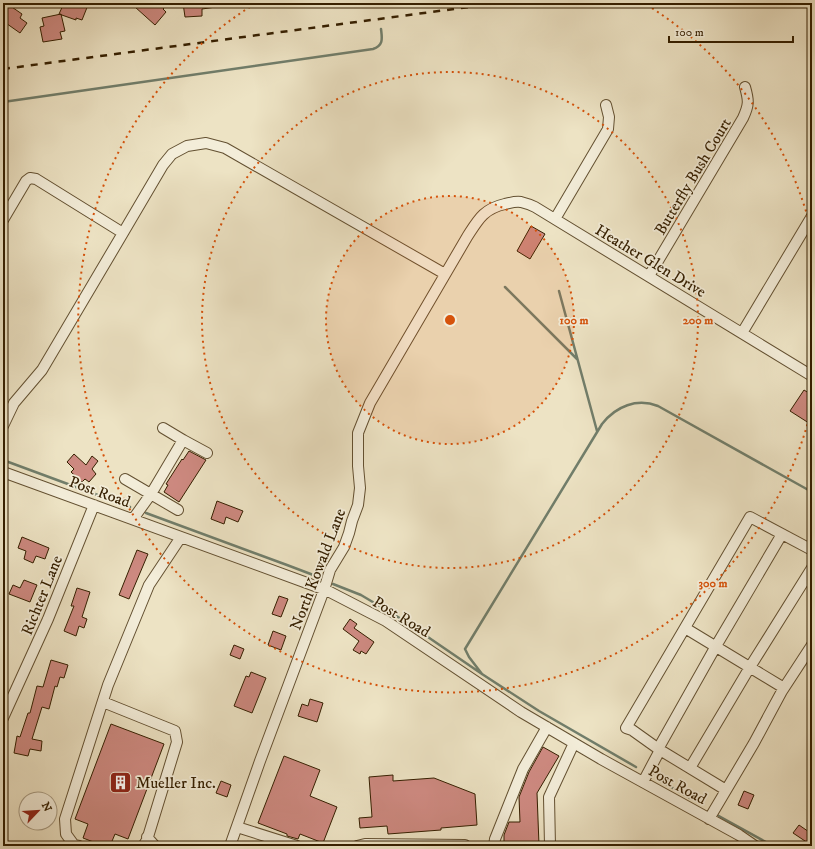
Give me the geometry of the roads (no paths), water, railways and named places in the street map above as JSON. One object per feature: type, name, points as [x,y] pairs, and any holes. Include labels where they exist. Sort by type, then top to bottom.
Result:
[{"type":"street","name":"Butterfly Bush Court","points":[[649,276],[743,118],[748,108],[748,98],[745,87]]},
{"type":"street","points":[[555,219],[608,129],[609,117],[606,105]]},
{"type":"street","points":[[3,426],[14,403],[42,370],[164,165],[172,154],[187,146],[206,143],[225,148],[445,274]]},
{"type":"street","points":[[3,220],[26,181],[30,178],[36,179],[123,233]]},
{"type":"street","name":"Heather Glen Drive","points":[[514,202],[521,202],[535,207],[812,376]]},
{"type":"street","name":"North Kowald Lane","points":[[230,846],[330,570],[344,546],[358,505],[360,488],[358,433],[370,404],[477,220],[485,212],[500,205],[514,202]]},
{"type":"street","points":[[742,333],[812,216]]},
{"type":"street","points":[[163,428],[207,452]]},
{"type":"street","points":[[133,519],[151,494],[183,440]]},
{"type":"street","name":"Post Road","points":[[3,472],[181,536],[324,590],[386,621],[522,712],[756,846]]},
{"type":"street","points":[[125,480],[178,510]]},
{"type":"street","name":"Richter Lane","points":[[3,718],[48,619],[94,505]]},
{"type":"street","points":[[726,790],[659,749],[632,730],[626,728],[750,517],[812,550]]},
{"type":"street","points":[[643,782],[659,749],[716,646],[782,534]]},
{"type":"street","points":[[79,846],[74,845],[66,834],[65,819],[108,685],[149,585],[181,536]]},
{"type":"street","points":[[690,768],[750,667],[812,568]]},
{"type":"street","points":[[685,628],[784,688]]},
{"type":"street","points":[[709,819],[754,743],[784,688],[812,644]]},
{"type":"street","points":[[103,702],[175,731],[178,742],[145,842],[155,846]]},
{"type":"street","points":[[494,846],[495,839],[523,769],[547,727]]},
{"type":"street","points":[[550,846],[550,797],[574,743]]},
{"type":"street","points":[[237,827],[297,846]]},
{"type":"street","points":[[357,846],[365,844],[465,845]]},
{"type":"waterway","points":[[3,102],[373,49],[382,41],[381,29]]},
{"type":"waterway","points":[[505,287],[577,359]]},
{"type":"waterway","points":[[559,291],[597,431]]},
{"type":"waterway","points":[[482,674],[465,649],[602,424],[620,408],[635,403],[658,406],[812,492]]},
{"type":"waterway","points":[[3,460],[130,507]]},
{"type":"waterway","points":[[146,513],[316,576]]},
{"type":"waterway","points":[[333,584],[361,595],[403,620],[539,711],[636,767]]},
{"type":"waterway","points":[[661,781],[690,798]]},
{"type":"waterway","points":[[717,815],[773,846]]},
{"type":"railway","points":[[3,69],[499,3]]},
{"type":"place","name":"Mueller Inc.","points":[[120,782]]}]
